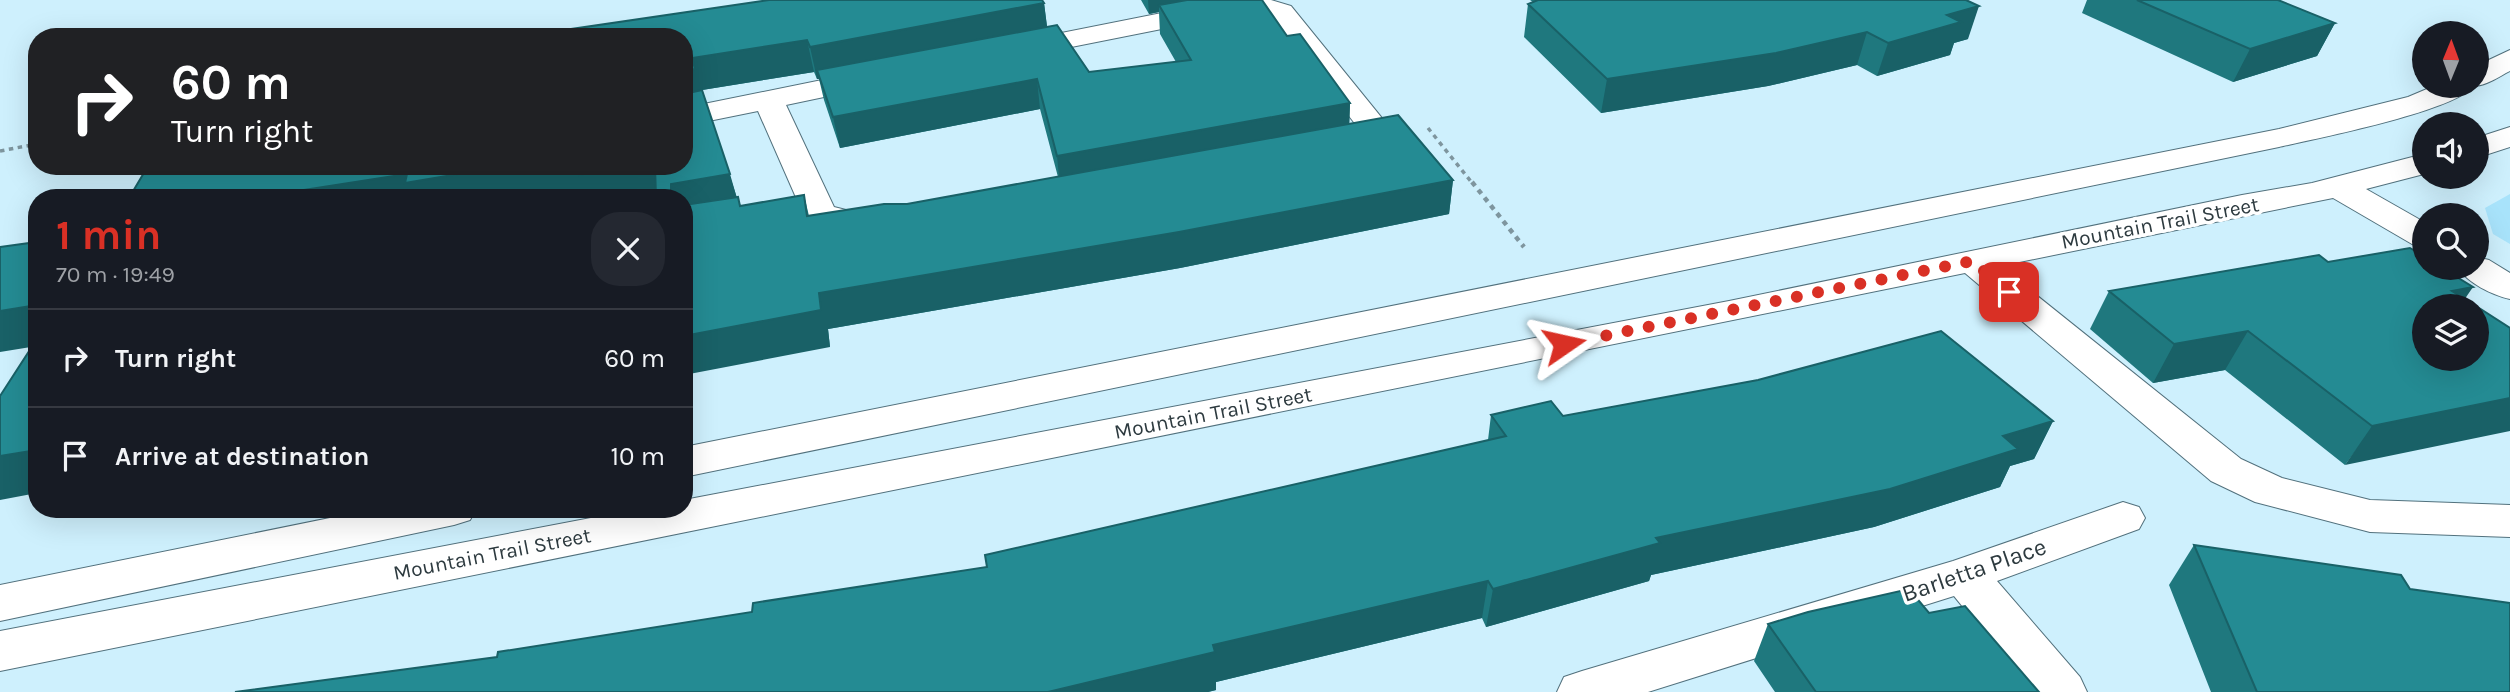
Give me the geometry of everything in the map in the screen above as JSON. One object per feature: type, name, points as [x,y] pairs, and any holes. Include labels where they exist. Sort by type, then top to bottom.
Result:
[{"type":"street","points":[[986,56],[1217,10],[1271,8],[1282,12],[1383,140],[1329,150]]},
{"type":"street","points":[[2489,71],[2510,59]]},
{"type":"street","points":[[693,115],[891,75]]},
{"type":"street","points":[[693,460],[2279,138],[2430,98]]},
{"type":"street","points":[[768,99],[820,214]]},
{"type":"street","points":[[2489,144],[2510,136]]},
{"type":"street","name":"Mountain Trail Street","points":[[693,515],[1715,314],[2338,187],[2412,167]]},
{"type":"street","points":[[2338,187],[2412,230]]},
{"type":"street","points":[[693,228],[795,212],[820,214],[862,226],[900,227]]},
{"type":"street","points":[[1972,261],[2226,471],[2270,491],[2370,516],[2510,521]]},
{"type":"street","points":[[2489,276],[2510,288]]},
{"type":"street","points":[[0,603],[411,518]]},
{"type":"street","name":"Mountain Trail Street","points":[[0,651],[677,518]]},
{"type":"street","name":"Barletta Place","points":[[1583,692],[1964,575],[2123,518]]},
{"type":"street","points":[[1964,575],[2062,692]]},
{"type":"path","points":[[1427,127],[1556,285]]},
{"type":"path","points":[[0,151],[28,146]]},
{"type":"shaded area","points":[[2510,194],[2510,244],[2493,234],[2489,221],[2489,206]]},
{"type":"building","points":[[769,0],[1042,0],[1044,3],[810,47],[807,40],[693,58],[693,28],[578,28]]},
{"type":"building","points":[[1187,0],[1262,0],[1287,36],[1300,34],[1350,103],[1057,156],[1037,79],[833,117],[817,70],[1057,25],[1089,72],[1191,60],[1159,5]]},
{"type":"building","points":[[1538,0],[1966,0],[1979,6],[1947,15],[1961,22],[1888,43],[1867,32],[1776,53],[1607,79],[1528,4]]},
{"type":"building","points":[[2137,0],[2278,0],[2335,23],[2250,49]]},
{"type":"building","points":[[702,90],[730,174],[671,184],[671,189],[656,189],[655,175],[693,175],[693,92]]},
{"type":"building","points":[[1398,115],[1453,180],[1179,232],[819,293],[821,310],[693,334],[693,204],[738,197],[740,206],[804,195],[807,216],[884,204],[907,204]]},
{"type":"building","points":[[143,175],[401,175],[311,189],[134,189]]},
{"type":"building","points":[[407,175],[453,175],[405,183]]},
{"type":"building","points":[[28,243],[28,306],[0,311],[0,247]]},
{"type":"building","points":[[2410,248],[2412,280],[2462,280],[2473,287],[2452,291],[2457,294],[2412,294],[2412,371],[2489,371],[2489,314],[2510,328],[2510,398],[2372,426],[2248,331],[2174,344],[2109,291],[2319,255],[2328,262]]},
{"type":"building","points":[[1941,331],[2053,421],[2003,436],[2018,449],[1890,489],[1656,538],[1660,543],[1493,589],[1488,581],[1213,645],[1215,652],[1048,692],[235,692],[497,657],[498,652],[752,612],[753,603],[987,567],[985,555],[1506,436],[1491,415],[1551,401],[1563,416],[1758,380]]},
{"type":"building","points":[[28,353],[28,451],[0,456],[0,396]]},
{"type":"building","points":[[2194,545],[2401,575],[2410,589],[2510,603],[2510,692],[2257,692]]},
{"type":"building","points":[[1909,589],[1929,613],[1965,606],[2039,692],[1816,692],[1768,624]]},
{"type":"route","points":[[1564,344],[1972,261],[2009,292]]}]
